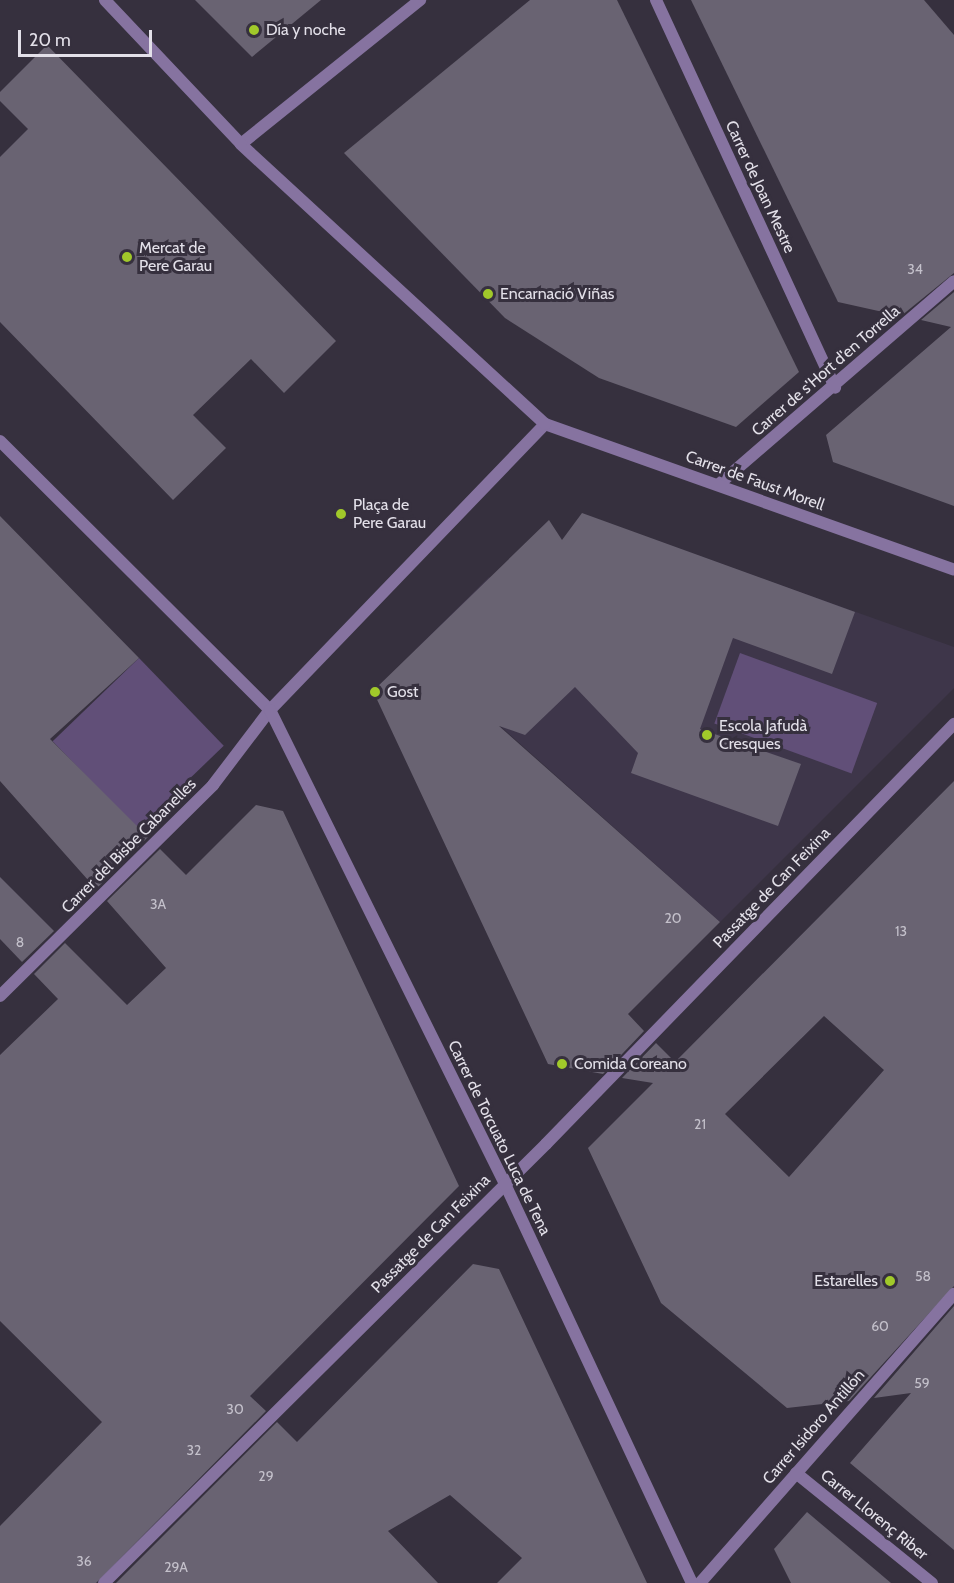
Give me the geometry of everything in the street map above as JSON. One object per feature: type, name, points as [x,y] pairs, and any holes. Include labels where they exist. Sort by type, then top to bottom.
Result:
[{"type":"street","points":[[0,441],[270,710],[545,424],[241,144],[105,0]]},
{"type":"street","points":[[241,144],[420,0]]},
{"type":"street","name":"Carrer de Joan Mestre","points":[[656,0],[835,388]]},
{"type":"street","name":"Carrer de s'Hort d'en Torrella","points":[[718,485],[835,388],[954,281]]},
{"type":"street","name":"Carrer de Faust Morell","points":[[545,424],[954,570]]},
{"type":"street","name":"Carrer del Bisbe Cabanelles","points":[[0,996],[213,785],[270,710]]},
{"type":"street","name":"Carrer de Torcuato Luca de Tena","points":[[270,710],[505,1184],[692,1583]]},
{"type":"street","name":"Passatge de Can Feixina","points":[[104,1583],[505,1184],[954,724]]},
{"type":"street","name":"Carrer Isidoro Antillón","points":[[700,1583],[954,1294]]},
{"type":"street","name":"Carrer Llorenç Riber","points":[[796,1473],[932,1583]]},
{"type":"shaded area","name":"Escola Jafudà Cresques","points":[[688,552],[954,647],[954,688],[720,922],[415,650],[489,577],[541,632]]},
{"type":"shaded area","points":[[740,653],[877,703],[852,773],[714,723]]},
{"type":"shaded area","points":[[139,658],[224,746],[137,829],[53,741]]},
{"type":"building","points":[[195,0],[321,0],[252,57]]},
{"type":"building","points":[[530,0],[617,0],[799,372],[736,427],[599,378],[505,318],[344,153]]},
{"type":"building","points":[[691,0],[924,0],[954,35],[954,273],[901,316],[838,302]]},
{"type":"building","name":"Mercat de Pere Garau","points":[[47,45],[336,341],[284,393],[251,359],[193,415],[226,448],[173,500],[0,322],[0,157],[28,129],[0,101],[0,92]]},
{"type":"building","points":[[954,292],[954,506],[833,462],[826,435],[951,327],[921,320]]},
{"type":"building","points":[[582,513],[855,612],[832,674],[733,638],[700,729],[801,764],[778,826],[631,773],[638,753],[575,687],[525,735],[499,726],[720,922],[628,1014],[644,1031],[603,1074],[548,1064],[373,691],[549,520],[562,540]]},
{"type":"building","points":[[0,516],[139,658],[50,739],[148,837],[96,889],[0,781]]},
{"type":"building","points":[[954,781],[954,1286],[849,1401],[787,1408],[661,1303],[588,1148],[653,1083],[622,1078],[656,1043],[675,1062]],"holes":[[[824,1016],[884,1070],[789,1177],[725,1114]]]},
{"type":"building","points":[[256,805],[283,811],[459,1186],[250,1396],[266,1411],[96,1583],[0,1583],[0,1526],[102,1422],[0,1321],[0,1055],[58,999],[34,974],[65,943],[127,1005],[166,968],[107,901],[160,849],[186,875]]},
{"type":"building","points":[[0,877],[54,931],[22,962],[0,939]]},
{"type":"building","points":[[473,1264],[499,1269],[647,1583],[497,1583],[522,1558],[450,1495],[388,1531],[438,1583],[116,1583],[277,1422],[297,1442]]},
{"type":"building","points":[[954,1306],[954,1550],[850,1463],[911,1393],[874,1398]]},
{"type":"building","points":[[807,1512],[891,1583],[791,1583],[774,1549]]},
{"type":"place","name":"Día y noche","points":[[254,30]]},
{"type":"place","name":"Mercat de Pere Garau","points":[[127,257]]},
{"type":"place","name":"Encarnació Viñas","points":[[488,294]]},
{"type":"place","name":"Plaça de Pere Garau","points":[[341,514]]},
{"type":"place","name":"Gost","points":[[375,692]]},
{"type":"place","name":"Escola Jafudà Cresques","points":[[707,735]]},
{"type":"place","name":"Comida Coreano","points":[[562,1064]]},
{"type":"place","name":"Estarelles","points":[[890,1281]]}]
